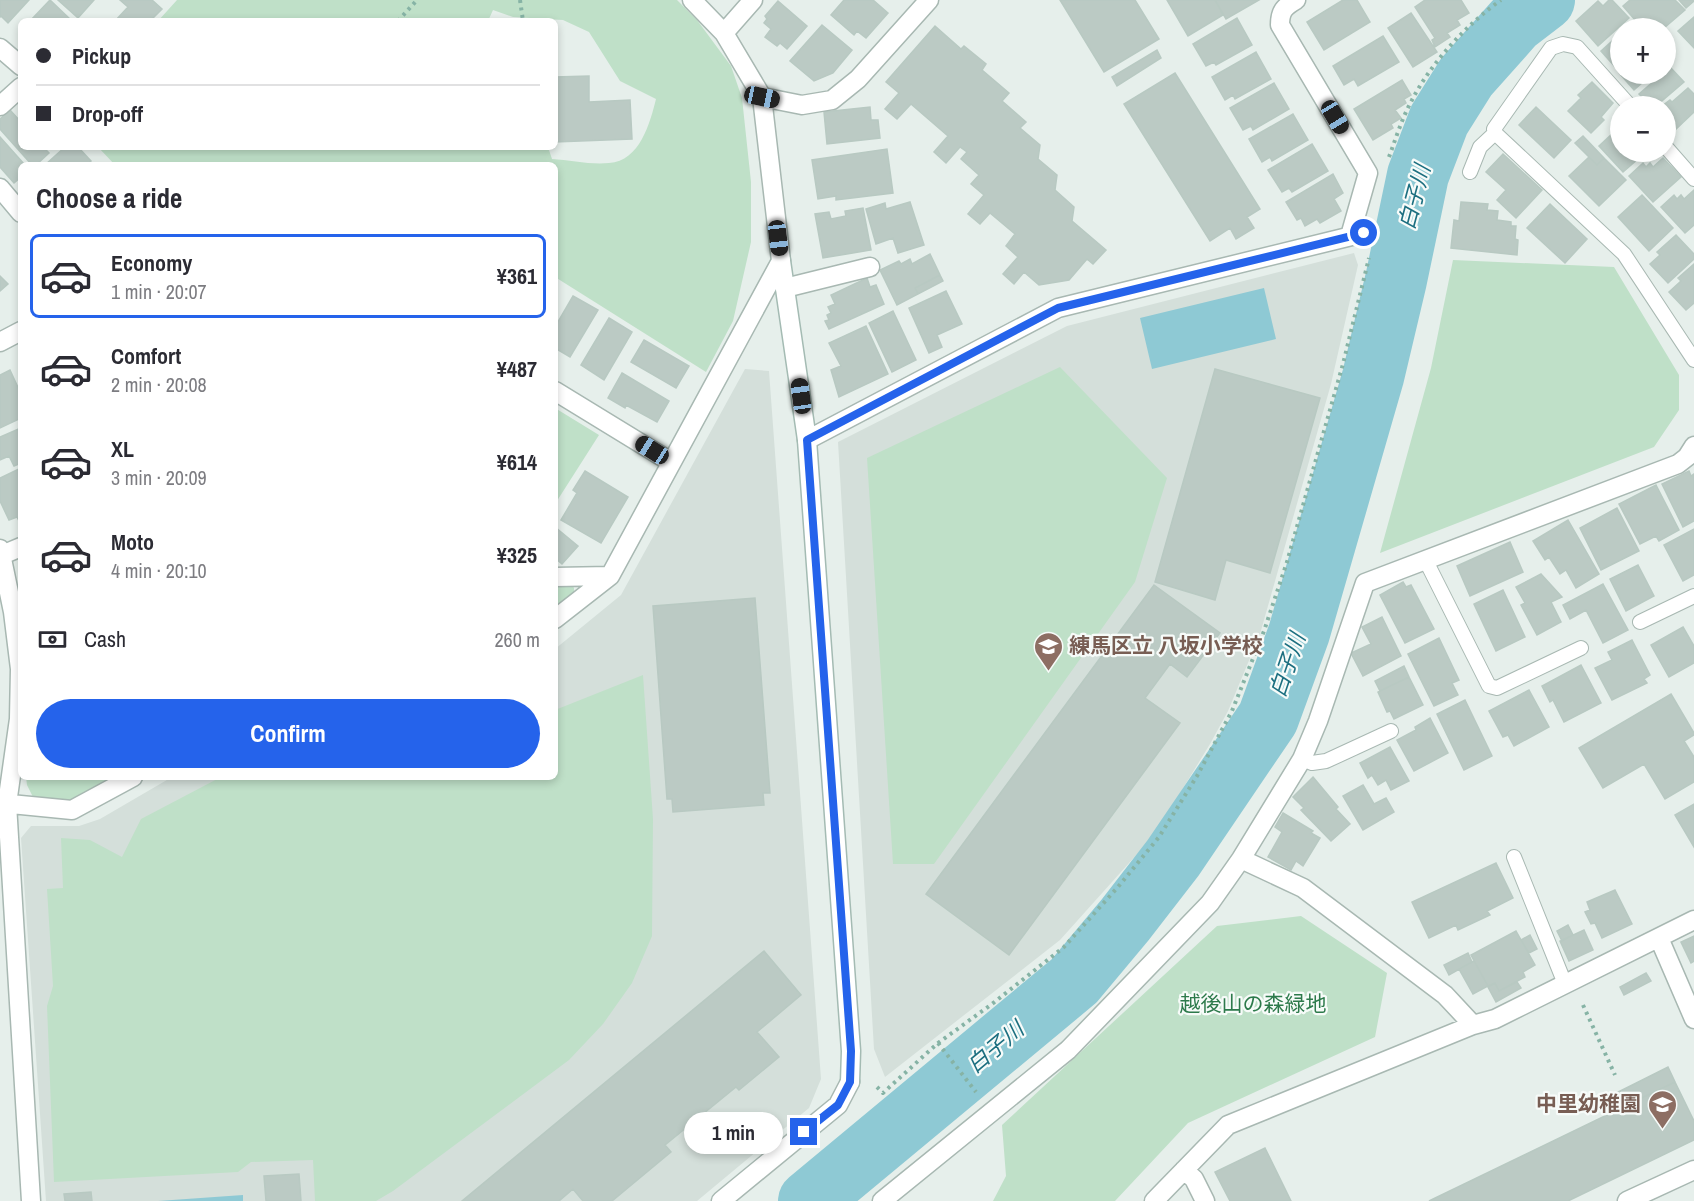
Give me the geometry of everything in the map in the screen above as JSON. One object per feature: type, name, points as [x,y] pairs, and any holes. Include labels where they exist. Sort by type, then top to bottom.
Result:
[{"type":"street","points":[[692,0],[724,33],[762,97],[781,261],[807,440],[851,1051],[850,1082],[838,1105],[721,1201]]},
{"type":"street","points":[[724,33],[753,0]]},
{"type":"street","points":[[762,97],[802,105],[832,100],[858,79],[929,0]]},
{"type":"street","points":[[807,440],[1058,308],[1357,234],[1368,173],[1280,25],[1280,14],[1286,6],[1296,0]]},
{"type":"street","points":[[0,48],[18,63]]},
{"type":"street","points":[[0,106],[18,90]]},
{"type":"street","points":[[0,188],[18,209]]},
{"type":"street","points":[[558,617],[610,576],[781,261]]},
{"type":"street","points":[[785,288],[870,267]]},
{"type":"street","points":[[0,342],[18,333]]},
{"type":"street","points":[[558,393],[672,462]]},
{"type":"street","points":[[882,1201],[1068,1050],[1210,903],[1241,859],[1302,759],[1318,721],[1365,583],[1677,464],[1687,457],[1694,446]]},
{"type":"street","points":[[18,548],[1,552],[13,612],[18,653]]},
{"type":"street","points":[[558,577],[610,576]]},
{"type":"street","points":[[18,725],[4,803],[31,1201]]},
{"type":"street","points":[[4,803],[72,810],[127,780]]},
{"type":"street","points":[[1241,859],[1303,888],[1445,994],[1473,1025]]},
{"type":"street","points":[[1154,1201],[1228,1125],[1473,1025],[1495,1019],[1694,920]]},
{"type":"street","points":[[1659,938],[1693,1013]]},
{"type":"street","points":[[1184,1170],[1194,1179],[1205,1201]]},
{"type":"street","points":[[1628,1201],[1694,1170]]},
{"type":"lane","points":[[1470,172],[1480,147],[1495,133],[1496,126],[1551,48],[1563,44],[1577,47],[1621,96]]},
{"type":"lane","points":[[1495,133],[1624,254],[1694,360]]},
{"type":"lane","points":[[1676,159],[1694,179]]},
{"type":"lane","points":[[1425,559],[1492,688],[1497,688],[1581,648]]},
{"type":"lane","points":[[1640,622],[1694,596]]},
{"type":"lane","points":[[1302,759],[1312,763],[1326,761],[1391,731]]},
{"type":"lane","points":[[1514,857],[1568,982]]},
{"type":"path","points":[[401,18],[417,0]]},
{"type":"path","points":[[520,0],[523,18]]},
{"type":"path","points":[[1387,162],[1412,100],[1446,49],[1485,11],[1501,0]]},
{"type":"path","points":[[850,1082],[874,1085],[883,1093],[938,1043],[992,1004],[1064,946],[1118,887],[1159,837],[1197,776],[1232,711],[1264,632],[1287,562],[1343,364],[1370,251],[1357,234]]},
{"type":"path","points":[[1568,982],[1615,1075]]},
{"type":"path","points":[[938,1043],[981,1097]]},
{"type":"shaded area","name":"練馬区立 八坂小学校","points":[[1354,253],[1358,265],[1331,384],[1260,634],[1228,711],[1210,744],[1155,834],[1060,940],[885,1077],[874,1049],[838,442],[1067,326]]},
{"type":"shaded area","points":[[745,369],[769,371],[821,1079],[809,1108],[697,1201],[46,1201],[21,838],[31,826],[79,826],[100,819],[167,780],[558,780],[558,647],[621,595]]},
{"type":"green space","points":[[177,0],[677,0],[697,20],[731,66],[742,98],[751,182],[751,242],[733,321],[706,372],[558,279],[558,162],[112,162],[101,150],[549,150],[552,159],[595,163],[620,161],[629,156],[642,139],[656,99],[620,81],[589,32],[558,18],[513,17],[493,10],[489,18],[161,18]]},
{"type":"green space","points":[[1453,260],[1614,267],[1679,375],[1679,410],[1654,447],[1380,553],[1431,368]]},
{"type":"green space","points":[[1060,367],[1167,478],[1135,582],[934,864],[893,864],[867,458]]},
{"type":"green space","points":[[558,410],[599,435],[558,499]]},
{"type":"green space","points":[[570,582],[574,588],[574,594],[558,610],[558,583]]},
{"type":"green space","points":[[643,675],[653,819],[652,936],[632,983],[603,1024],[569,1060],[393,1191],[376,1201],[315,1201],[313,1160],[251,1162],[238,1172],[54,1182],[47,1006],[53,986],[47,889],[63,888],[61,838],[90,840],[122,857],[141,819],[215,780],[558,780],[558,709]]},
{"type":"green space","points":[[26,780],[110,780],[69,802],[33,797]]},
{"type":"green space","name":"越後山の森緑地","points":[[1301,916],[1387,973],[1375,1037],[1188,1123],[1115,1201],[993,1201],[1006,1176],[1002,1125],[1217,926]]},
{"type":"water","points":[[1264,288],[1276,339],[1152,369],[1140,318]]},
{"type":"water","points":[[243,1195],[243,1201],[158,1201]]},
{"type":"building","points":[[0,0],[29,0],[8,23],[0,17]]},
{"type":"building","points":[[50,0],[69,18],[33,18]]},
{"type":"building","points":[[58,0],[94,0],[78,18]]},
{"type":"building","points":[[120,0],[152,0],[162,9],[153,18],[118,18],[128,7]]},
{"type":"building","points":[[844,0],[873,0],[888,13],[866,38],[857,31],[854,35],[831,15]]},
{"type":"building","points":[[1060,0],[1135,0],[1159,39],[1104,72]]},
{"type":"building","points":[[1167,0],[1215,0],[1223,15],[1188,36]]},
{"type":"building","points":[[1215,0],[1259,0],[1226,19]]},
{"type":"building","points":[[1343,0],[1357,0],[1370,22],[1324,50],[1307,22]]},
{"type":"building","points":[[1425,0],[1461,0],[1469,13],[1457,20],[1460,25],[1447,33],[1450,37],[1435,47],[1432,40],[1435,38],[1415,7]]},
{"type":"building","points":[[1612,0],[1629,18],[1610,18],[1610,35],[1598,46],[1576,21],[1598,1],[1603,6]]},
{"type":"building","points":[[1630,0],[1675,0],[1685,10],[1676,18],[1633,18],[1623,6]]},
{"type":"building","points":[[1679,0],[1694,0],[1694,1],[1686,8]]},
{"type":"building","points":[[778,1],[807,26],[787,49],[780,43],[777,46],[765,37],[771,29],[764,23],[767,19],[765,16]]},
{"type":"building","points":[[1411,13],[1437,52],[1413,67],[1388,28]]},
{"type":"building","points":[[1694,17],[1694,48],[1678,31]]},
{"type":"building","points":[[1237,18],[1252,45],[1216,65],[1214,62],[1206,66],[1193,44]]},
{"type":"building","points":[[822,25],[852,50],[833,73],[814,81],[790,61]]},
{"type":"building","points":[[935,26],[961,49],[964,46],[986,64],[982,70],[1009,93],[1002,101],[1026,122],[1020,128],[1040,145],[1038,159],[1057,175],[1055,190],[1074,207],[1072,221],[1106,250],[1093,264],[1087,259],[1069,280],[1039,285],[1024,272],[1014,284],[1003,274],[1018,257],[1006,246],[1015,234],[990,213],[980,224],[968,214],[984,195],[971,184],[979,175],[961,159],[967,152],[960,147],[946,163],[934,152],[948,136],[911,104],[897,119],[885,109],[899,93],[886,82]]},
{"type":"building","points":[[1383,36],[1399,62],[1358,86],[1354,79],[1344,85],[1333,66]]},
{"type":"building","points":[[1610,43],[1610,61],[1601,51]]},
{"type":"building","points":[[1157,50],[1161,58],[1117,86],[1112,77]]},
{"type":"building","points":[[1256,52],[1271,79],[1235,99],[1233,95],[1225,100],[1212,77]]},
{"type":"building","points":[[1175,73],[1260,209],[1247,217],[1254,228],[1236,239],[1230,228],[1210,241],[1124,104]]},
{"type":"building","points":[[1676,73],[1684,82],[1668,96],[1641,96],[1639,94],[1650,84],[1676,84]]},
{"type":"building","points":[[589,76],[589,102],[630,100],[632,139],[558,142],[558,77]]},
{"type":"building","points":[[1402,80],[1411,95],[1404,99],[1406,103],[1395,110],[1401,118],[1391,124],[1393,128],[1373,140],[1354,109]]},
{"type":"building","points":[[1592,82],[1610,100],[1610,106],[1601,117],[1604,120],[1591,133],[1568,111],[1581,98],[1578,95]]},
{"type":"building","points":[[1274,83],[1289,109],[1253,130],[1251,126],[1243,130],[1230,108]]},
{"type":"building","points":[[1629,84],[1641,84],[1634,90]]},
{"type":"building","points":[[1688,88],[1694,94],[1694,112],[1676,129],[1676,98]]},
{"type":"building","points":[[870,107],[871,120],[878,120],[880,138],[827,144],[824,112]]},
{"type":"building","points":[[1536,107],[1571,140],[1554,158],[1519,125]]},
{"type":"building","points":[[10,110],[18,119],[18,149],[0,129],[0,119]]},
{"type":"building","points":[[1293,114],[1308,140],[1272,161],[1270,157],[1262,162],[1249,139]]},
{"type":"building","points":[[1583,136],[1604,158],[1597,165],[1575,143]]},
{"type":"building","points":[[1610,136],[1610,158],[1599,146]]},
{"type":"building","points":[[0,137],[22,162],[18,162],[18,180],[14,183],[0,167]]},
{"type":"building","points":[[1312,144],[1328,171],[1292,192],[1289,188],[1282,192],[1268,170]]},
{"type":"building","points":[[887,149],[893,193],[836,200],[836,196],[818,199],[812,160]]},
{"type":"building","points":[[19,150],[46,150],[49,153],[39,162],[29,162]]},
{"type":"building","points":[[62,150],[81,150],[91,161],[90,162],[48,162]]},
{"type":"building","points":[[1503,154],[1542,190],[1516,218],[1497,200],[1506,190],[1486,172]]},
{"type":"building","points":[[1589,157],[1597,165],[1604,158],[1626,180],[1599,206],[1569,176]]},
{"type":"building","points":[[1614,162],[1634,162],[1623,172]]},
{"type":"building","points":[[1659,162],[1667,162],[1681,177],[1653,202],[1629,176],[1643,163],[1646,167],[1650,163],[1653,167]]},
{"type":"building","points":[[1333,174],[1343,193],[1334,199],[1341,211],[1320,223],[1317,219],[1305,226],[1301,218],[1297,220],[1286,202]]},
{"type":"building","points":[[1694,190],[1694,225],[1685,233],[1661,207],[1674,195],[1677,199],[1681,195],[1684,199]]},
{"type":"building","points":[[1642,195],[1673,228],[1649,251],[1618,217]]},
{"type":"building","points":[[910,202],[924,245],[898,253],[893,238],[876,244],[866,209],[885,203],[886,209]]},
{"type":"building","points":[[1461,202],[1488,204],[1487,210],[1498,211],[1497,220],[1511,222],[1511,226],[1516,226],[1517,255],[1451,248],[1454,220],[1459,221]]},
{"type":"building","points":[[1550,204],[1587,239],[1565,263],[1527,228]]},
{"type":"building","points":[[863,208],[871,250],[823,258],[815,214],[829,212],[831,219],[846,216],[845,211]]},
{"type":"building","points":[[1676,235],[1694,254],[1694,259],[1668,283],[1650,264],[1660,255],[1657,252]]},
{"type":"building","points":[[930,254],[940,275],[915,288],[918,294],[897,305],[880,270],[899,261],[901,264],[910,259],[912,264]]},
{"type":"building","points":[[1694,264],[1694,303],[1686,310],[1669,292],[1681,281],[1678,278]]},
{"type":"building","points":[[940,275],[943,281],[918,294],[915,288]]},
{"type":"building","points":[[0,276],[8,284],[0,291]]},
{"type":"building","points":[[867,278],[870,287],[876,285],[884,304],[829,329],[825,321],[829,320],[827,315],[831,313],[828,307],[835,304],[831,295]]},
{"type":"building","points":[[946,291],[962,324],[937,335],[942,347],[929,353],[909,308]]},
{"type":"building","points":[[573,296],[598,310],[570,357],[558,350],[558,322]]},
{"type":"building","points":[[893,311],[916,360],[892,372],[869,323]]},
{"type":"building","points":[[609,318],[632,332],[604,380],[581,365]]},
{"type":"building","points":[[866,326],[888,374],[839,397],[831,370],[841,366],[829,343]]},
{"type":"building","points":[[644,340],[689,366],[676,388],[631,362]]},
{"type":"building","points":[[1215,369],[1320,398],[1270,573],[1226,560],[1215,600],[1155,582]]},
{"type":"building","points":[[10,370],[18,387],[18,419],[0,428],[0,375]]},
{"type":"building","points":[[622,373],[669,401],[657,422],[608,398]]},
{"type":"building","points":[[18,429],[18,464],[14,466],[9,456],[0,460],[0,437]]},
{"type":"building","points":[[18,469],[18,519],[17,517],[9,520],[0,501],[0,478]]},
{"type":"building","points":[[585,471],[628,497],[601,543],[561,520],[577,493],[573,490]]},
{"type":"building","points":[[1689,471],[1691,476],[1694,474],[1694,521],[1683,527],[1662,484]]},
{"type":"building","points":[[1656,485],[1679,530],[1659,541],[1656,536],[1640,544],[1619,504]]},
{"type":"building","points":[[1617,508],[1639,551],[1601,570],[1580,528]]},
{"type":"building","points":[[1568,520],[1599,574],[1576,588],[1566,570],[1560,574],[1549,557],[1545,560],[1533,541]]},
{"type":"building","points":[[558,529],[578,546],[562,564],[558,561]]},
{"type":"building","points":[[1694,529],[1694,575],[1683,581],[1664,545]]},
{"type":"building","points":[[1510,542],[1523,572],[1470,596],[1457,566]]},
{"type":"building","points":[[1638,565],[1654,596],[1626,611],[1610,579]]},
{"type":"building","points":[[1541,574],[1562,597],[1551,602],[1561,622],[1537,635],[1521,605],[1525,603],[1516,587]]},
{"type":"building","points":[[1403,582],[1406,587],[1411,585],[1434,629],[1405,643],[1380,595]]},
{"type":"building","points":[[1603,584],[1628,630],[1603,643],[1586,610],[1570,619],[1563,605]]},
{"type":"building","points":[[1154,585],[1220,633],[1187,677],[1170,664],[1145,698],[1180,723],[1009,955],[926,894]]},
{"type":"building","points":[[1503,590],[1525,637],[1496,651],[1474,604]]},
{"type":"building","points":[[755,598],[770,793],[763,793],[764,805],[673,812],[672,799],[667,799],[653,606]]},
{"type":"building","points":[[1382,617],[1401,656],[1363,676],[1351,653],[1371,644],[1362,627]]},
{"type":"building","points":[[1683,627],[1694,646],[1694,663],[1669,677],[1651,645]]},
{"type":"building","points":[[1439,638],[1459,680],[1452,683],[1458,695],[1434,706],[1408,654]]},
{"type":"building","points":[[1632,640],[1650,675],[1644,679],[1647,683],[1612,700],[1595,668],[1612,660],[1608,652]]},
{"type":"building","points":[[1581,665],[1601,703],[1564,722],[1553,700],[1550,702],[1542,686]]},
{"type":"building","points":[[1404,666],[1409,677],[1380,691],[1375,681]]},
{"type":"building","points":[[1409,677],[1423,705],[1394,719],[1390,711],[1387,712],[1378,692]]},
{"type":"building","points":[[1529,690],[1549,727],[1514,746],[1508,735],[1503,737],[1489,711]]},
{"type":"building","points":[[1671,694],[1694,733],[1684,741],[1694,757],[1694,782],[1665,799],[1644,764],[1603,788],[1579,748]]},
{"type":"building","points":[[1465,700],[1492,756],[1464,770],[1437,714]]},
{"type":"building","points":[[1430,718],[1448,753],[1414,771],[1397,740],[1416,730],[1415,727]]},
{"type":"building","points":[[1390,747],[1409,781],[1391,790],[1386,780],[1378,785],[1372,775],[1368,778],[1360,763]]},
{"type":"building","points":[[1313,777],[1350,824],[1331,841],[1301,810],[1304,808],[1293,797]]},
{"type":"building","points":[[1363,785],[1374,804],[1386,798],[1394,812],[1363,830],[1343,796]]},
{"type":"building","points":[[1694,804],[1694,847],[1675,815]]},
{"type":"building","points":[[1283,813],[1313,831],[1311,833],[1320,838],[1303,866],[1296,861],[1291,870],[1268,857],[1282,832],[1275,827]]},
{"type":"building","points":[[1496,863],[1513,898],[1487,911],[1490,915],[1458,930],[1456,925],[1429,938],[1412,902]]},
{"type":"building","points":[[1615,890],[1632,924],[1602,938],[1595,923],[1591,924],[1585,912],[1590,910],[1587,902]]},
{"type":"building","points":[[1568,925],[1573,935],[1562,941],[1557,931]]},
{"type":"building","points":[[1584,930],[1593,950],[1569,961],[1560,941]]},
{"type":"building","points":[[1516,931],[1535,965],[1523,972],[1525,977],[1499,991],[1495,983],[1488,986],[1471,955]]},
{"type":"building","points":[[1530,935],[1537,949],[1529,953],[1521,940]]},
{"type":"building","points":[[1694,936],[1694,961],[1691,963],[1681,942]]},
{"type":"building","points":[[764,951],[801,995],[757,1032],[779,1057],[739,1090],[736,1087],[665,1145],[671,1152],[612,1201],[583,1201],[573,1189],[559,1201],[462,1201]]},
{"type":"building","points":[[1468,953],[1472,962],[1449,975],[1444,965]]},
{"type":"building","points":[[1474,961],[1488,986],[1473,994],[1459,969]]},
{"type":"building","points":[[1646,973],[1651,981],[1624,995],[1620,987]]},
{"type":"building","points":[[1517,982],[1521,988],[1496,1002],[1488,987],[1495,983],[1499,991]]},
{"type":"building","points":[[1668,1067],[1675,1082],[1611,1113],[1604,1099]]},
{"type":"building","points":[[1675,1082],[1694,1121],[1694,1140],[1568,1201],[1429,1201]]},
{"type":"building","points":[[1265,1148],[1291,1201],[1230,1201],[1215,1172]]},
{"type":"building","points":[[299,1174],[301,1201],[266,1201],[264,1176]]},
{"type":"building","points":[[91,1192],[92,1201],[65,1201],[64,1194]]},
{"type":"waterway","name":"白子川","points":[[809,1201],[1074,981],[1173,858],[1268,718],[1299,633],[1373,377],[1418,175],[1439,120],[1466,77],[1514,23],[1544,0]]},
{"type":"place","name":"練馬区立 八坂小学校","points":[[1048,672]]},
{"type":"place","name":"中里幼稚園","points":[[1662,1130]]},
{"type":"route","points":[[804,1132],[838,1105],[850,1082],[851,1051],[807,440],[1058,308],[1364,233]]}]
